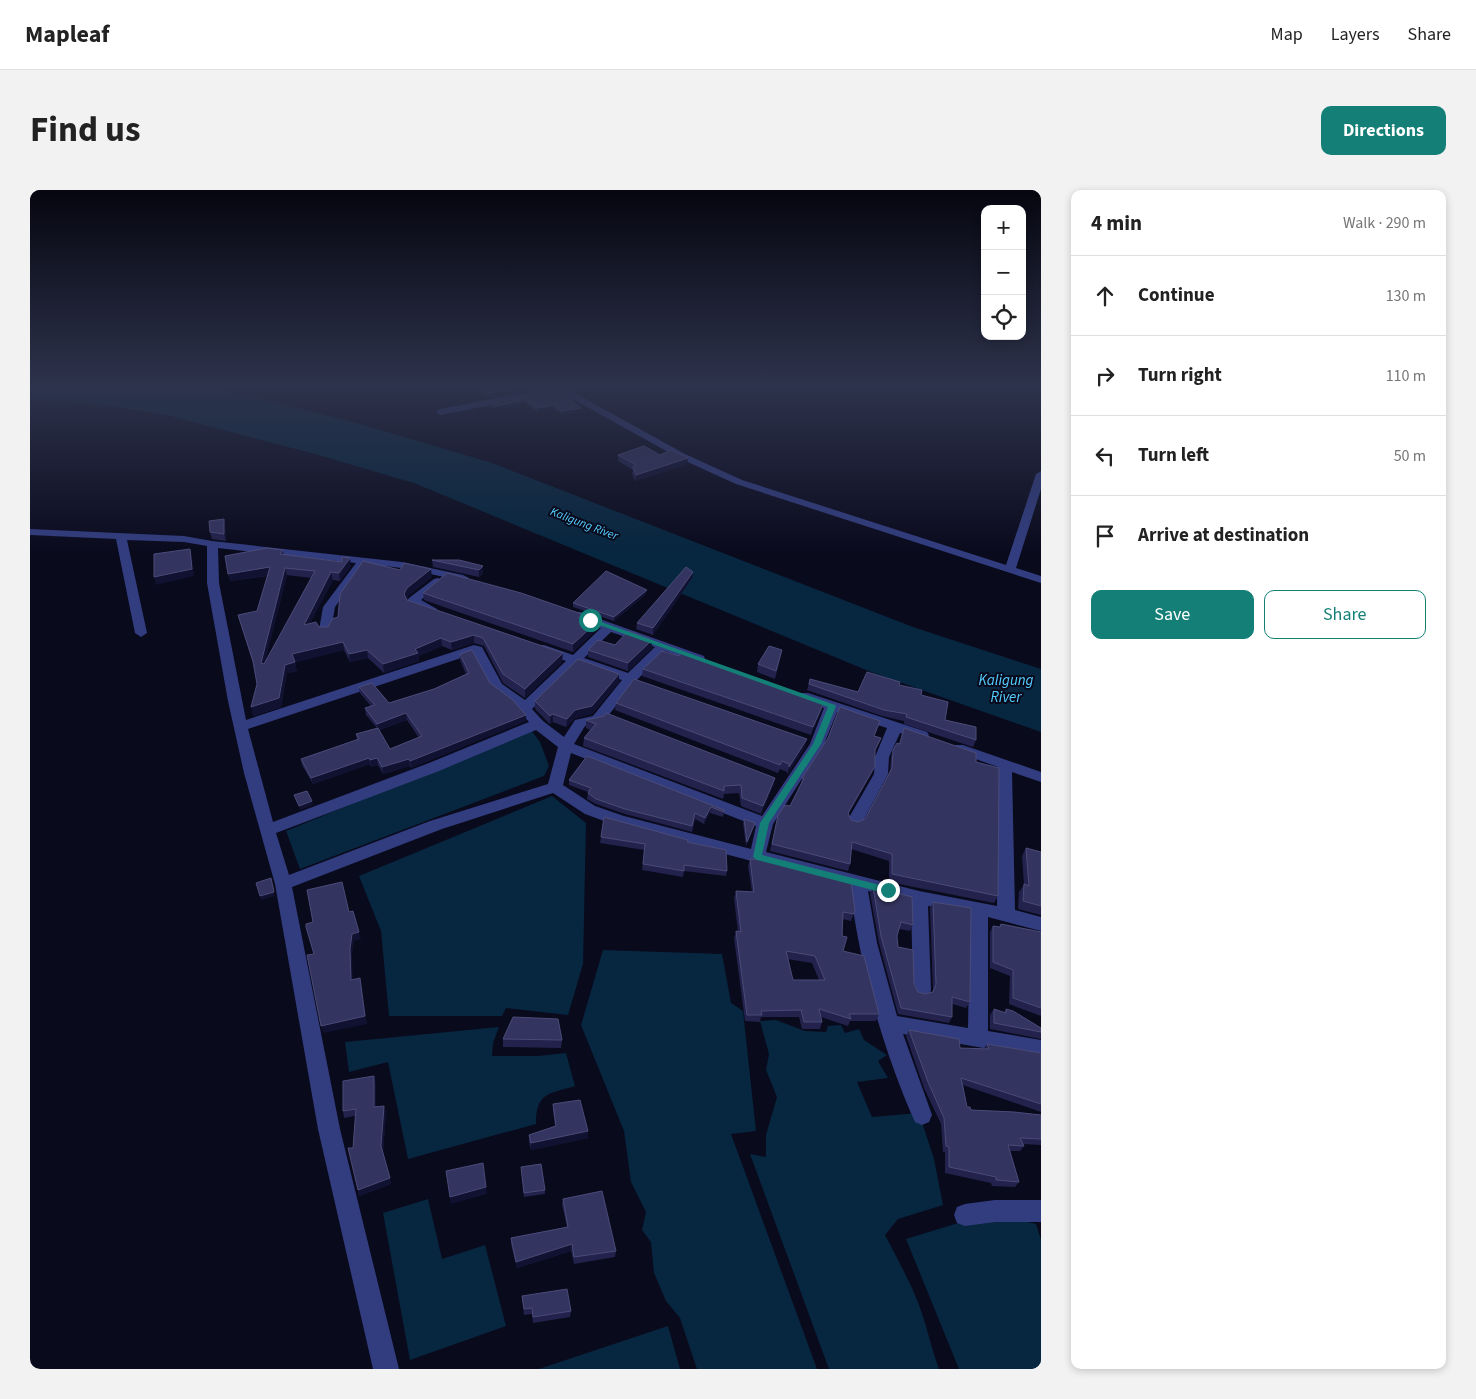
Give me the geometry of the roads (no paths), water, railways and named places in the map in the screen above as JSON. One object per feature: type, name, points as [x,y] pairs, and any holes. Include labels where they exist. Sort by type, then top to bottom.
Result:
[{"type":"street","points":[[657,442],[682,456],[739,482],[1041,580]]},
{"type":"street","points":[[1010,570],[1041,474]]},
{"type":"street","points":[[30,532],[184,538],[209,543],[402,565],[479,582]]},
{"type":"street","points":[[121,537],[141,633]]},
{"type":"street","points":[[209,543],[213,583],[241,727],[251,772],[283,884],[328,1129],[386,1369]]},
{"type":"street","points":[[325,630],[329,607],[363,561]]},
{"type":"street","points":[[442,614],[413,602],[445,574]]},
{"type":"street","points":[[572,613],[707,662]]},
{"type":"street","points":[[525,708],[609,627]]},
{"type":"street","points":[[530,644],[649,685]]},
{"type":"street","points":[[555,787],[566,746],[580,723],[594,721],[603,713],[630,678],[663,646]]},
{"type":"street","points":[[241,727],[401,675],[472,649],[477,650],[497,686],[525,708],[538,724],[566,746],[765,823]]},
{"type":"street","points":[[788,690],[930,738]]},
{"type":"street","points":[[757,857],[765,823],[790,785],[832,706]]},
{"type":"street","points":[[603,713],[620,719]]},
{"type":"street","points":[[268,830],[538,724]]},
{"type":"street","points":[[855,821],[881,774],[882,757],[895,726]]},
{"type":"street","points":[[948,744],[1041,777]]},
{"type":"street","points":[[1005,764],[1006,915]]},
{"type":"street","points":[[773,778],[790,785]]},
{"type":"street","points":[[555,787],[597,814],[858,883],[919,898],[979,908],[1041,924]]},
{"type":"street","points":[[283,884],[436,825],[555,787]]},
{"type":"street","points":[[858,883],[862,919],[879,993],[922,1115]]},
{"type":"street","points":[[919,898],[922,990]]},
{"type":"street","points":[[978,1038],[979,908]]},
{"type":"street","points":[[888,1023],[1041,1049]]},
{"type":"street","points":[[965,1215],[995,1210],[1041,1211]]},
{"type":"water","name":"Kaligung River","points":[[269,442],[421,442],[492,463],[913,627],[1041,669],[1041,732],[871,672],[414,483]]},
{"type":"water","points":[[531,730],[540,742],[549,766],[544,776],[300,869],[286,831]]},
{"type":"water","points":[[552,796],[586,823],[583,964],[568,1015],[506,1008],[502,1016],[389,1016],[381,931],[359,876]]},
{"type":"water","points":[[603,950],[722,954],[731,1003],[743,1011],[756,1131],[731,1134],[817,1369],[697,1369],[680,1318],[666,1301],[654,1273],[651,1242],[642,1230],[646,1212],[631,1182],[624,1131],[581,1025]]},
{"type":"water","points":[[776,1020],[805,1031],[826,1032],[828,1026],[841,1025],[845,1033],[859,1029],[864,1040],[887,1055],[878,1061],[888,1078],[857,1082],[872,1117],[919,1113],[934,1159],[943,1205],[898,1219],[885,1235],[922,1313],[939,1369],[829,1369],[750,1154],[766,1157],[766,1135],[777,1097],[766,1070],[769,1054],[760,1021]]},
{"type":"water","points":[[499,1027],[493,1043],[492,1056],[538,1056],[566,1053],[575,1086],[551,1093],[541,1100],[538,1106],[536,1124],[408,1159],[388,1062],[349,1072],[345,1042]]},
{"type":"water","points":[[428,1199],[442,1259],[485,1245],[506,1326],[410,1360],[383,1213]]},
{"type":"water","points":[[998,1215],[1036,1224],[1041,1240],[1041,1369],[959,1369],[906,1239],[968,1220]]},
{"type":"water","points":[[668,1326],[680,1369],[539,1369]]}]
